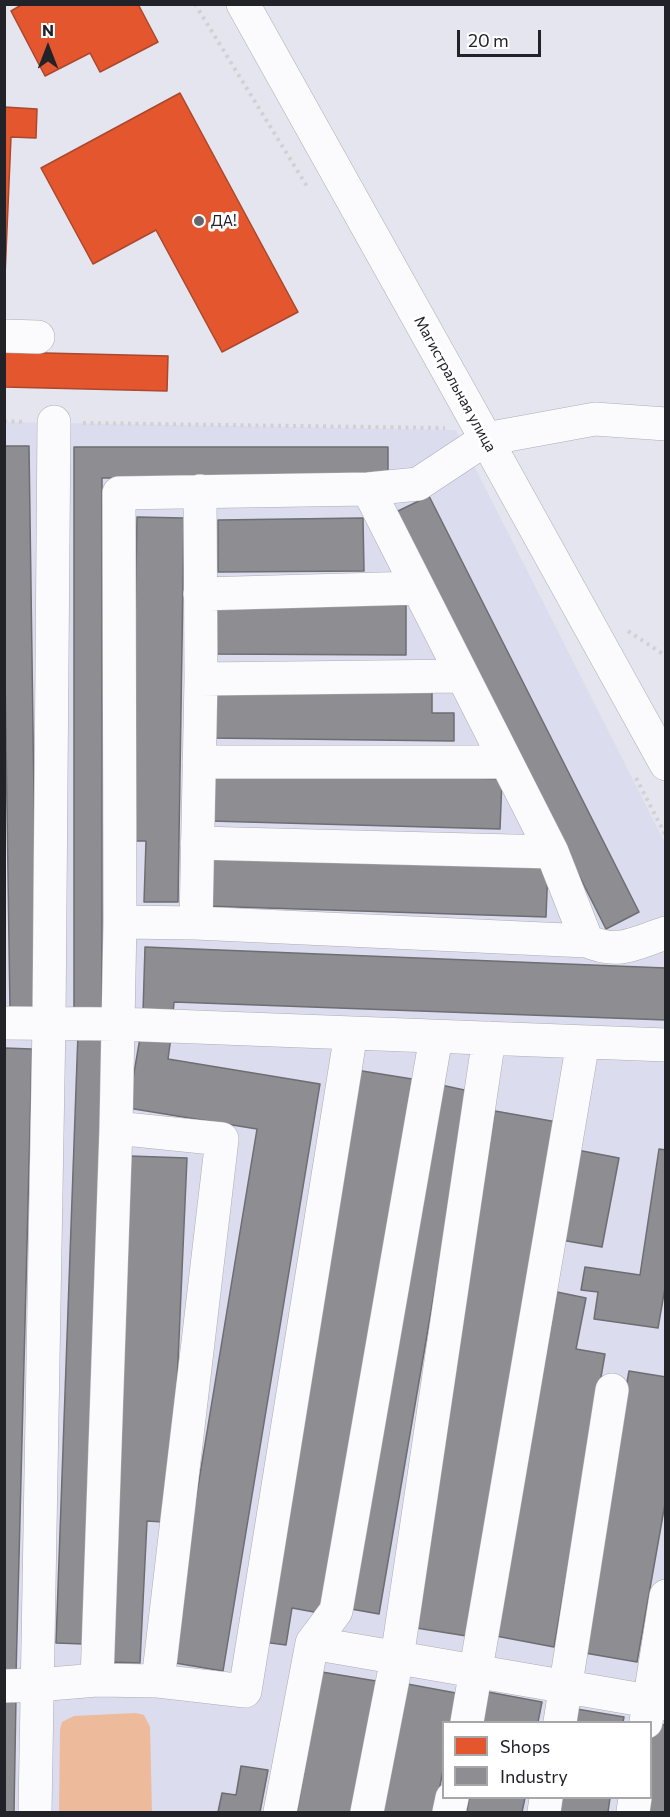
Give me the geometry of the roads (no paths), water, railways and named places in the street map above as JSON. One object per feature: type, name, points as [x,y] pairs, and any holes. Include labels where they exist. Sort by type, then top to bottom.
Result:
[{"type":"main road","name":"Магистральная улица","points":[[243,4],[471,434],[666,764]]},
{"type":"main road","points":[[4,336],[38,337]]},
{"type":"main road","points":[[97,1680],[116,1128],[120,922],[119,493],[368,489],[418,484],[471,434],[595,418],[666,424]]},
{"type":"main road","points":[[35,1812],[49,1022],[54,422]]},
{"type":"main road","points":[[368,489],[552,852],[587,941]]},
{"type":"main road","points":[[196,923],[201,679],[200,491]]},
{"type":"main road","points":[[201,594],[418,588]]},
{"type":"main road","points":[[201,679],[462,676]]},
{"type":"main road","points":[[199,762],[506,762]]},
{"type":"main road","points":[[197,843],[552,852]]},
{"type":"main road","points":[[120,922],[196,923],[587,941],[602,948],[619,949],[666,933]]},
{"type":"main road","points":[[4,1023],[118,1024],[666,1045]]},
{"type":"main road","points":[[4,1686],[97,1680],[158,1681],[245,1691],[351,1033]]},
{"type":"main road","points":[[280,1812],[312,1643],[336,1611],[436,1036]]},
{"type":"main road","points":[[367,1812],[397,1658],[489,1038]]},
{"type":"main road","points":[[467,1721],[583,1042]]},
{"type":"main road","points":[[116,1128],[222,1139],[158,1681]]},
{"type":"main road","points":[[560,1721],[612,1390]]},
{"type":"main road","points":[[312,1643],[566,1687],[654,1709],[666,1596]]},
{"type":"place","name":"ДА!","points":[[199,221]]}]
